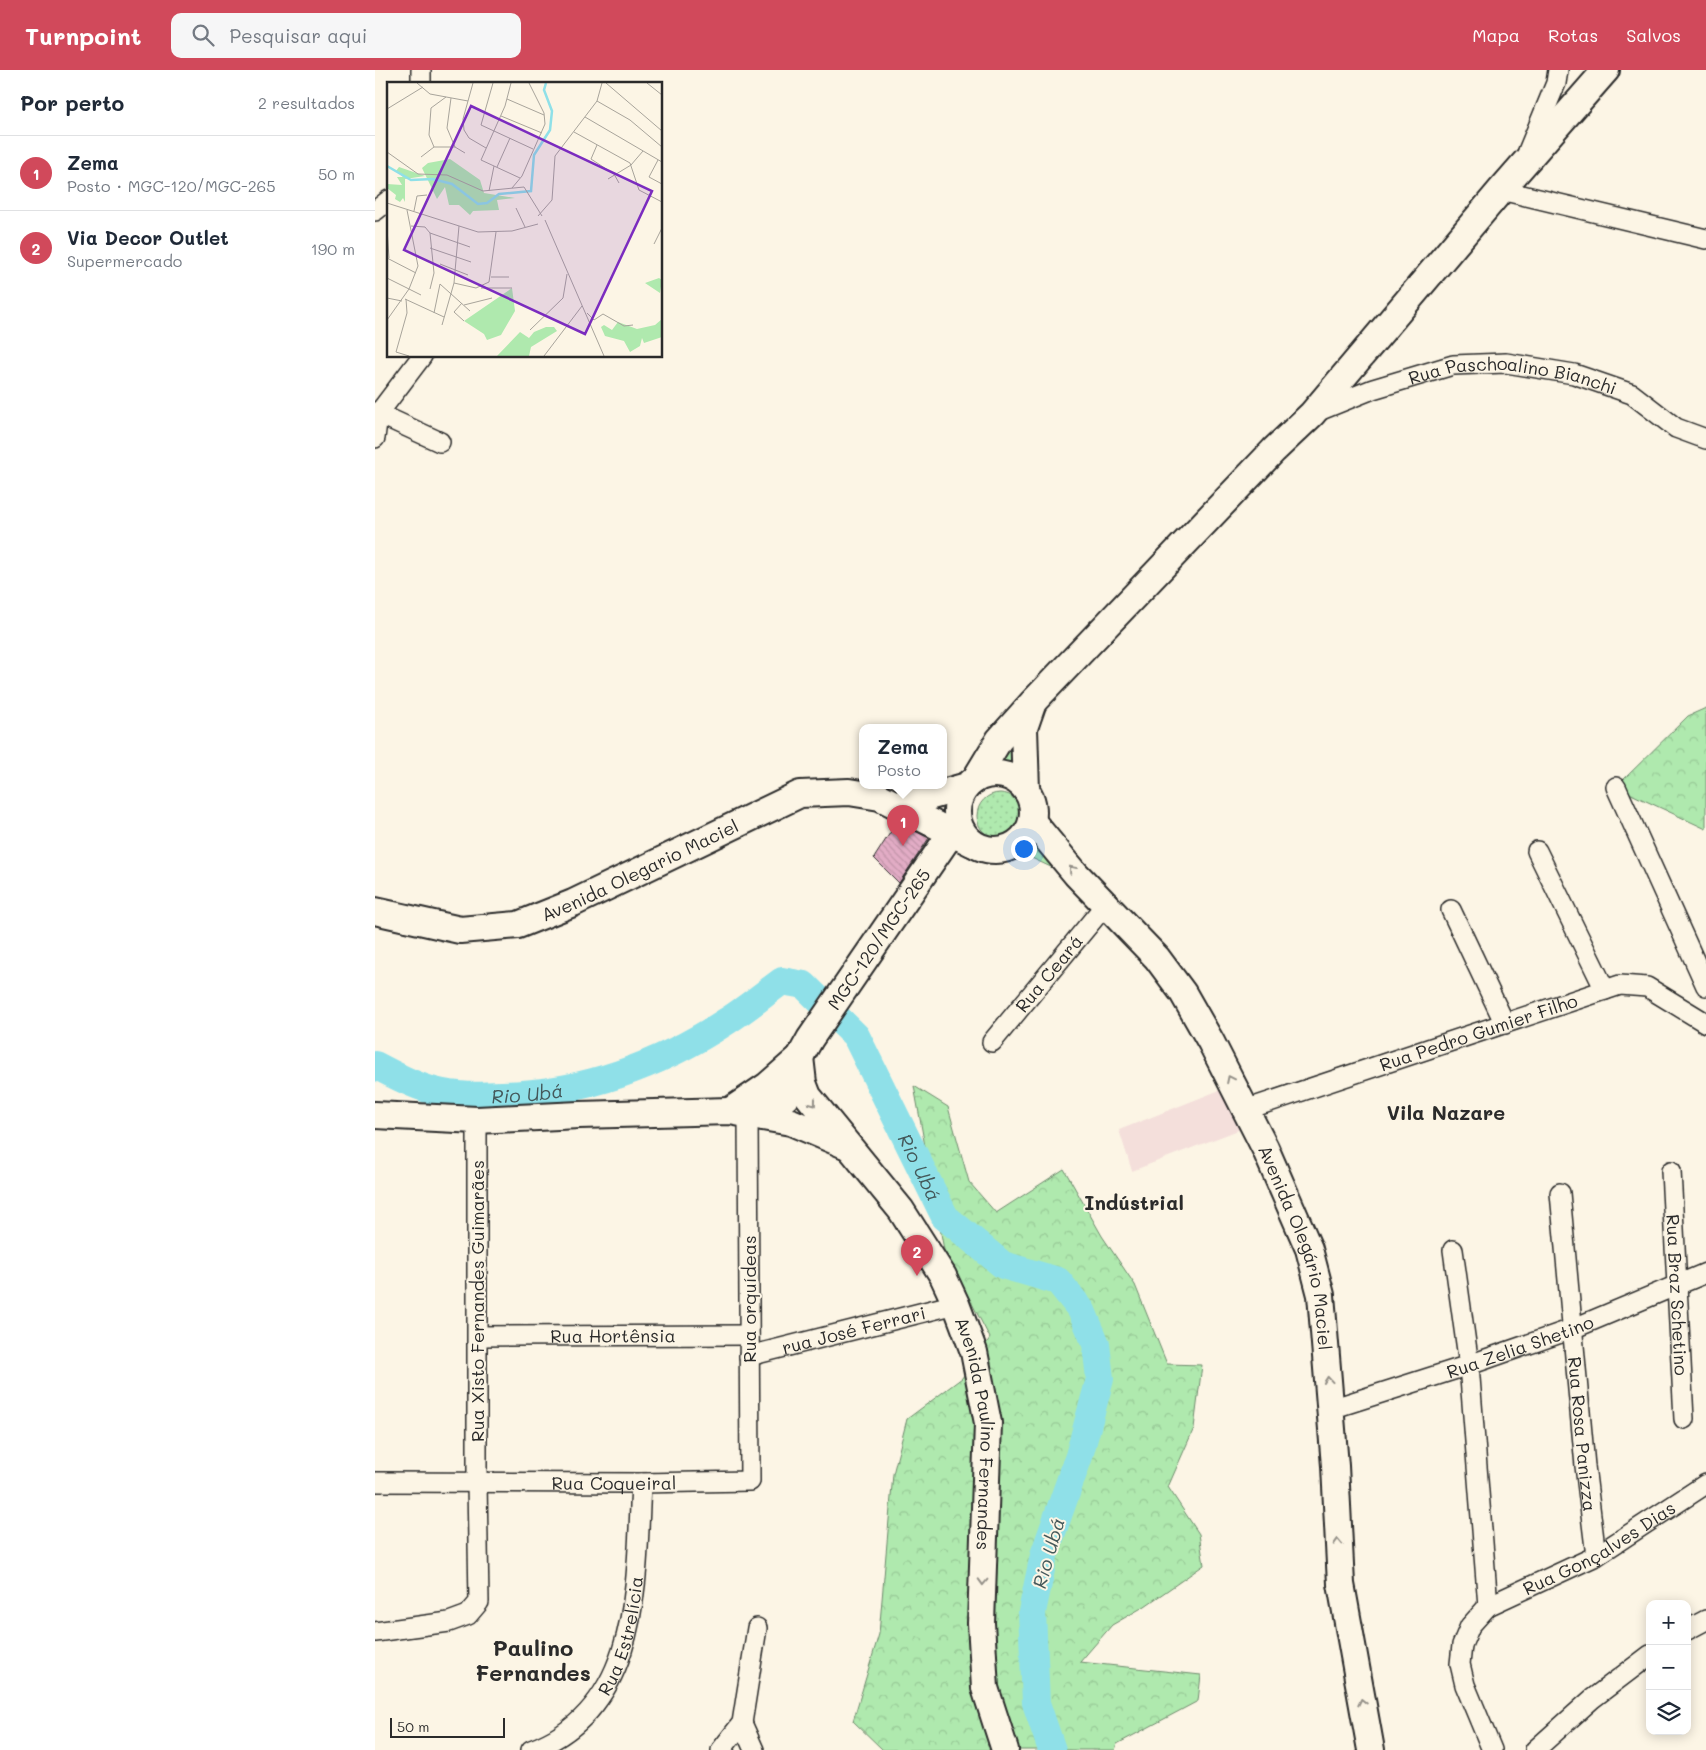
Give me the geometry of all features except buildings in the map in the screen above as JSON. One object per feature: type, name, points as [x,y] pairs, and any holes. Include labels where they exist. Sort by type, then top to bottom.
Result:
[{"type":"main road","points":[[1033,702],[1024,728],[1026,790],[1032,805],[1032,821],[1022,839],[1001,850],[987,849],[954,834],[958,803],[999,740],[1033,702],[1274,450],[1312,414],[1523,164],[1606,70]]},
{"type":"main road","points":[[899,806],[995,774],[1007,776],[1026,790]]},
{"type":"main road","name":"Avenida Olegario Maciel","points":[[375,911],[460,930],[518,924],[573,904],[800,794],[849,792],[880,797],[954,834]]},
{"type":"main road","name":"Avenida Olegário Maciel","points":[[1032,821],[1076,874],[1157,958],[1183,993],[1245,1110],[1309,1249],[1321,1295],[1331,1409],[1341,1584],[1371,1750]]},
{"type":"main road","name":"MGC-120/MGC-265","points":[[805,1048],[954,834]]},
{"type":"main road","points":[[747,1115],[767,1086],[805,1048]]},
{"type":"main road","points":[[747,1115],[786,1098],[805,1048]]},
{"type":"main road","name":"Avenida Paulino Fernandes","points":[[805,1048],[803,1083],[808,1096],[901,1210],[943,1276],[957,1304],[974,1352],[987,1423],[981,1622],[985,1688],[1005,1750]]},
{"type":"main road","name":"Avenida Paulino Fernandes","points":[[375,1115],[477,1120],[579,1115],[747,1115],[791,1122],[850,1148]]},
{"type":"street","points":[[1523,164],[1556,83],[1558,70]]},
{"type":"street","points":[[1501,190],[1706,239]]},
{"type":"street","points":[[375,211],[387,202]]},
{"type":"street","points":[[375,438],[376,413],[420,358]]},
{"type":"street","name":"Rua Paschoalino Bianchi","points":[[1312,414],[1373,389],[1453,365],[1506,363],[1575,374],[1632,394],[1676,428],[1706,440]]},
{"type":"street","points":[[376,413],[440,442]]},
{"type":"street","points":[[1616,787],[1706,986]]},
{"type":"street","points":[[1537,851],[1605,990]]},
{"type":"street","name":"Rua Ceará","points":[[992,1042],[1106,904]]},
{"type":"street","points":[[1451,910],[1505,1024]]},
{"type":"street","name":"Rua Pedro Gumier Filho","points":[[1245,1110],[1620,986],[1647,987],[1706,1023]]},
{"type":"street","name":"Rua orquídeas","points":[[747,1115],[750,1481]]},
{"type":"street","name":"Rua Xisto Fernandes Guimarães","points":[[375,1632],[449,1622],[468,1615],[479,1602],[477,1482],[477,1120]]},
{"type":"street","name":"Rua Braz Schetino","points":[[1671,1171],[1684,1419]]},
{"type":"street","name":"Rua Rosa Panizza","points":[[1560,1193],[1585,1466],[1596,1556]]},
{"type":"street","points":[[1453,1250],[1469,1365],[1488,1606],[1470,1626],[1462,1645],[1460,1664],[1465,1685],[1492,1750]]},
{"type":"street","name":"Rua Zelia Shetino","points":[[1331,1409],[1469,1365],[1572,1328],[1706,1273]]},
{"type":"street","name":"rua José Ferrari","points":[[749,1356],[957,1304]]},
{"type":"street","name":"Rua Hortênsia","points":[[478,1336],[749,1334]]},
{"type":"street","name":"Rua Coqueiral","points":[[375,1482],[641,1484],[750,1481]]},
{"type":"street","name":"Rua Estrelícia","points":[[531,1750],[542,1746],[585,1717],[609,1684],[617,1666],[624,1648],[635,1585],[641,1484]]},
{"type":"street","name":"Rua Gonçalves Dias","points":[[1488,1606],[1596,1556],[1706,1484]]},
{"type":"street","points":[[1691,1628],[1706,1620]]},
{"type":"street","points":[[721,1750],[742,1723],[757,1628]]},
{"type":"street","points":[[1535,1750],[1592,1699],[1646,1658]]},
{"type":"street","points":[[742,1723],[755,1750]]},
{"type":"shaded area","points":[[1225,1088],[1241,1129],[1132,1171],[1119,1130]]},
{"type":"green space","points":[[1706,708],[1706,829],[1616,787],[1688,716]]},
{"type":"green space","points":[[1013,731],[1015,769],[998,759]]},
{"type":"green space","points":[[1000,793],[1013,797],[1019,803],[1023,816],[1019,829],[1013,835],[1000,839],[987,835],[981,829],[977,816],[981,803],[987,797]]},
{"type":"green space","points":[[1039,840],[1053,868],[1023,854]]},
{"type":"green space","points":[[914,1086],[948,1107],[969,1182],[996,1213],[1064,1169],[1102,1236],[1135,1285],[1167,1364],[1202,1365],[1194,1428],[1168,1487],[1199,1534],[1204,1565],[1145,1606],[1112,1625],[1080,1662],[1201,1675],[1198,1701],[1117,1744],[1115,1750],[883,1750],[853,1721],[879,1634],[893,1474],[907,1419],[962,1378],[990,1338],[944,1250]]},
{"type":"waterway","name":"Rio Ubá","points":[[375,1065],[419,1086],[434,1091],[459,1095],[532,1093],[591,1083],[619,1074],[675,1051],[727,1021],[782,981],[804,985],[856,1036],[945,1217],[1003,1265],[1058,1281],[1082,1311],[1096,1344],[1100,1379],[1079,1456],[1044,1555],[1032,1612],[1036,1703],[1052,1750]]},
{"type":"place","name":"Zema","points":[[903,846]]},
{"type":"place","name":"Via Decor Outlet","points":[[917,1276]]},
{"type":"district","name":"Vila Nazare","points":[[1446,1112]]},
{"type":"district","name":"Indústrial","points":[[1134,1202]]},
{"type":"district","name":"Paulino Fernandes","points":[[533,1660]]}]
